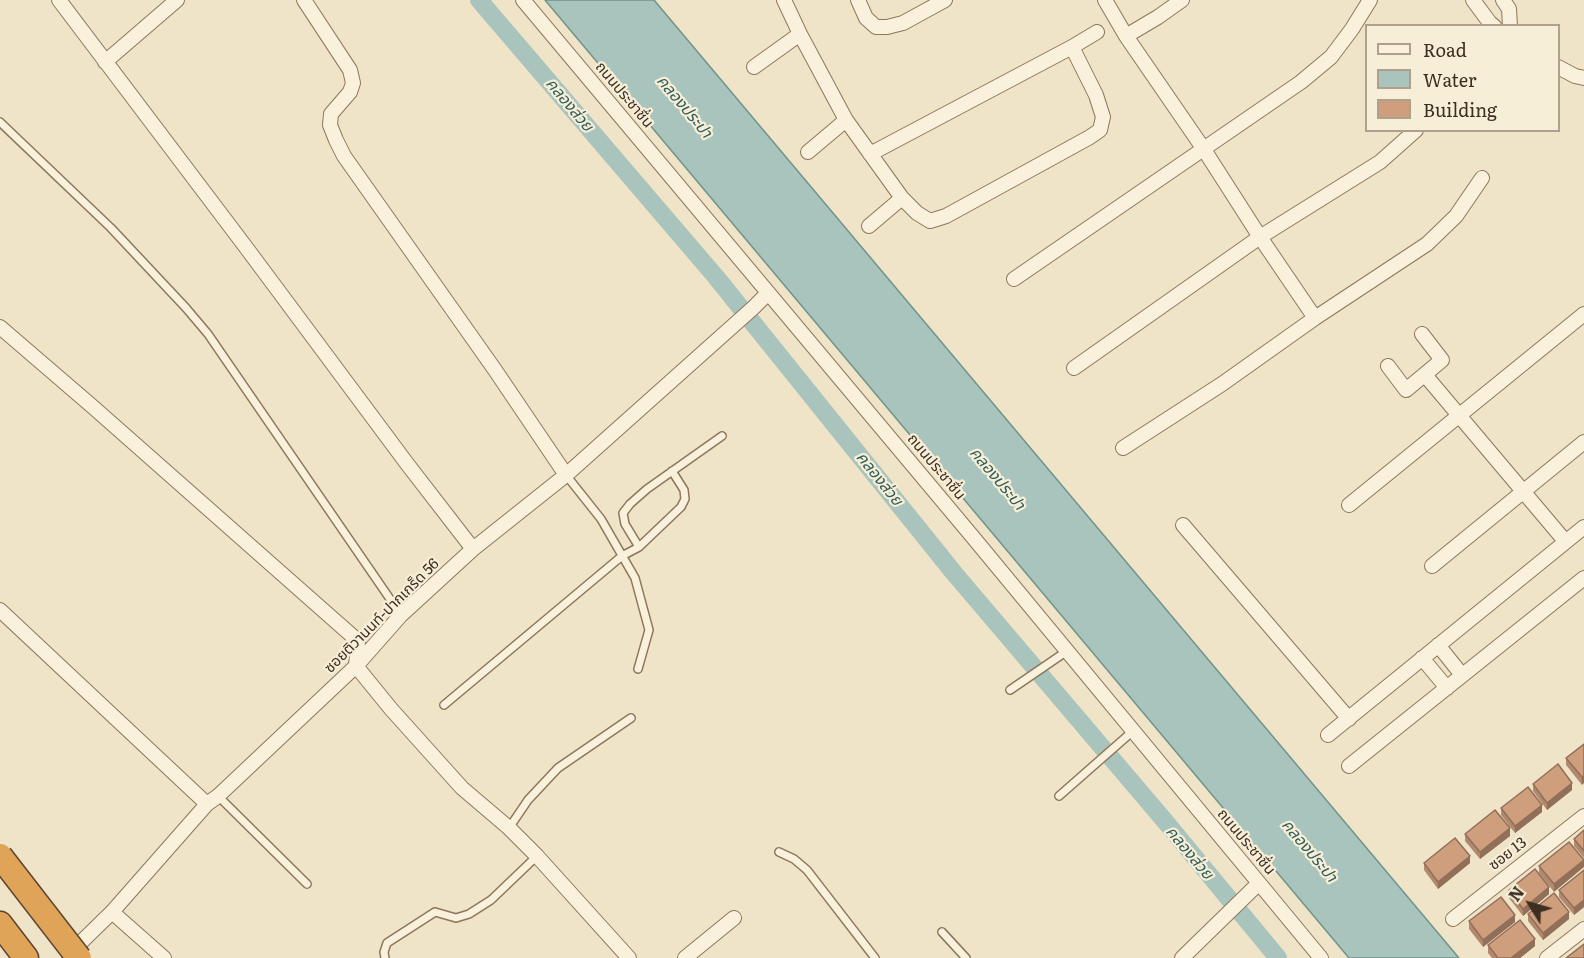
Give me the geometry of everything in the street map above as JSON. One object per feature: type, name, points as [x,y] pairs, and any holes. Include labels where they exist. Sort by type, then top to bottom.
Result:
[{"type":"highway","points":[[0,856],[79,958]]},
{"type":"highway","points":[[0,924],[26,958]]},
{"type":"street","points":[[59,0],[473,549]]},
{"type":"street","points":[[105,62],[177,0]]},
{"type":"street","points":[[304,0],[350,70],[353,83],[350,92],[331,114],[330,125],[344,156],[566,475]]},
{"type":"street","name":"ถนนประชาชื่น","points":[[523,0],[1321,958]]},
{"type":"street","points":[[784,0],[846,120],[902,198],[917,213],[930,221],[946,216],[1100,130],[1103,117],[1100,106],[1072,47]]},
{"type":"street","points":[[858,0],[866,18],[876,27],[887,27],[903,23],[945,0]]},
{"type":"street","points":[[1105,0],[1126,36],[1315,318]]},
{"type":"street","points":[[1126,36],[1182,0]]},
{"type":"street","points":[[1014,279],[1301,82],[1331,57],[1352,30],[1370,0]]},
{"type":"street","points":[[1473,0],[1491,24]]},
{"type":"street","points":[[1503,0],[1509,9],[1510,24]]},
{"type":"street","points":[[870,154],[1097,32]]},
{"type":"street","points":[[754,67],[800,34]]},
{"type":"street","points":[[1560,68],[1584,78]]},
{"type":"street","points":[[808,152],[846,120]]},
{"type":"street","points":[[1074,368],[1260,237],[1380,162],[1414,132]]},
{"type":"street","points":[[1123,448],[1222,384],[1315,318],[1427,244],[1456,216],[1482,178]]},
{"type":"street","points":[[869,226],[902,198]]},
{"type":"street","name":"ซอยติวานนท์-ปากเกร็ด 56","points":[[65,958],[112,912],[212,800],[356,666],[401,615],[473,549],[566,475],[768,293]]},
{"type":"street","points":[[1348,505],[1584,314]]},
{"type":"street","points":[[0,327],[358,641],[356,666],[392,709],[462,788],[509,828],[537,856],[628,958]]},
{"type":"street","points":[[1388,366],[1406,390],[1442,360],[1422,334]]},
{"type":"street","points":[[1425,375],[1522,492],[1566,541]]},
{"type":"street","points":[[1432,566],[1584,442]]},
{"type":"street","points":[[1183,525],[1349,718]]},
{"type":"street","points":[[1329,735],[1584,527]]},
{"type":"street","points":[[1349,766],[1584,578]]},
{"type":"street","points":[[0,610],[212,800]]},
{"type":"street","points":[[1438,645],[1462,675]]},
{"type":"street","points":[[1422,658],[1446,688]]},
{"type":"street","name":"ซอย 13","points":[[1453,919],[1584,816]]},
{"type":"street","points":[[1182,958],[1259,883]]},
{"type":"street","points":[[112,912],[164,958]]},
{"type":"street","points":[[685,958],[734,918]]},
{"type":"street","points":[[1547,958],[1584,929]]},
{"type":"lane","points":[[0,122],[111,228],[208,334],[401,615]]},
{"type":"lane","points":[[639,547],[625,524],[623,513],[646,489],[722,436]]},
{"type":"lane","points":[[444,705],[622,556],[639,547],[681,507],[685,499],[684,490],[672,471]]},
{"type":"lane","points":[[566,475],[601,519],[635,578],[649,630],[638,669]]},
{"type":"lane","points":[[1010,690],[1067,651]]},
{"type":"lane","points":[[509,828],[528,800],[558,768],[631,718]]},
{"type":"lane","points":[[1059,796],[1133,731]]},
{"type":"lane","points":[[212,800],[307,884]]},
{"type":"lane","points":[[779,852],[794,859],[807,870],[875,958]]},
{"type":"lane","points":[[385,958],[387,943],[435,912],[456,918],[469,914],[491,900],[537,856]]},
{"type":"lane","points":[[942,932],[966,958]]},
{"type":"water","name":"คลองประปา","points":[[545,0],[654,0],[1459,958],[1349,958]]},
{"type":"building","points":[[1584,744],[1584,776],[1582,777],[1566,758]]},
{"type":"building","points":[[1558,764],[1572,783],[1547,803],[1533,784]]},
{"type":"building","points":[[1528,787],[1542,805],[1515,826],[1501,808]]},
{"type":"building","points":[[1495,810],[1510,828],[1480,852],[1465,834]]},
{"type":"building","points":[[1584,830],[1584,851],[1574,839]]},
{"type":"building","points":[[1455,838],[1470,856],[1438,882],[1424,863]]},
{"type":"building","points":[[1569,842],[1584,860],[1554,884],[1539,866]]},
{"type":"building","points":[[1535,869],[1549,887],[1523,909],[1509,890]]},
{"type":"building","points":[[1584,870],[1584,900],[1574,908],[1559,890]]},
{"type":"building","points":[[1554,893],[1569,912],[1543,933],[1528,914]]},
{"type":"building","points":[[1501,897],[1515,915],[1483,940],[1469,921]]},
{"type":"building","points":[[1520,920],[1535,939],[1511,958],[1498,958],[1488,945]]},
{"type":"building","points":[[1584,944],[1584,958],[1566,958]]},
{"type":"waterway","name":"คลองส่วย","points":[[479,0],[716,277],[954,573],[1278,958]]}]
